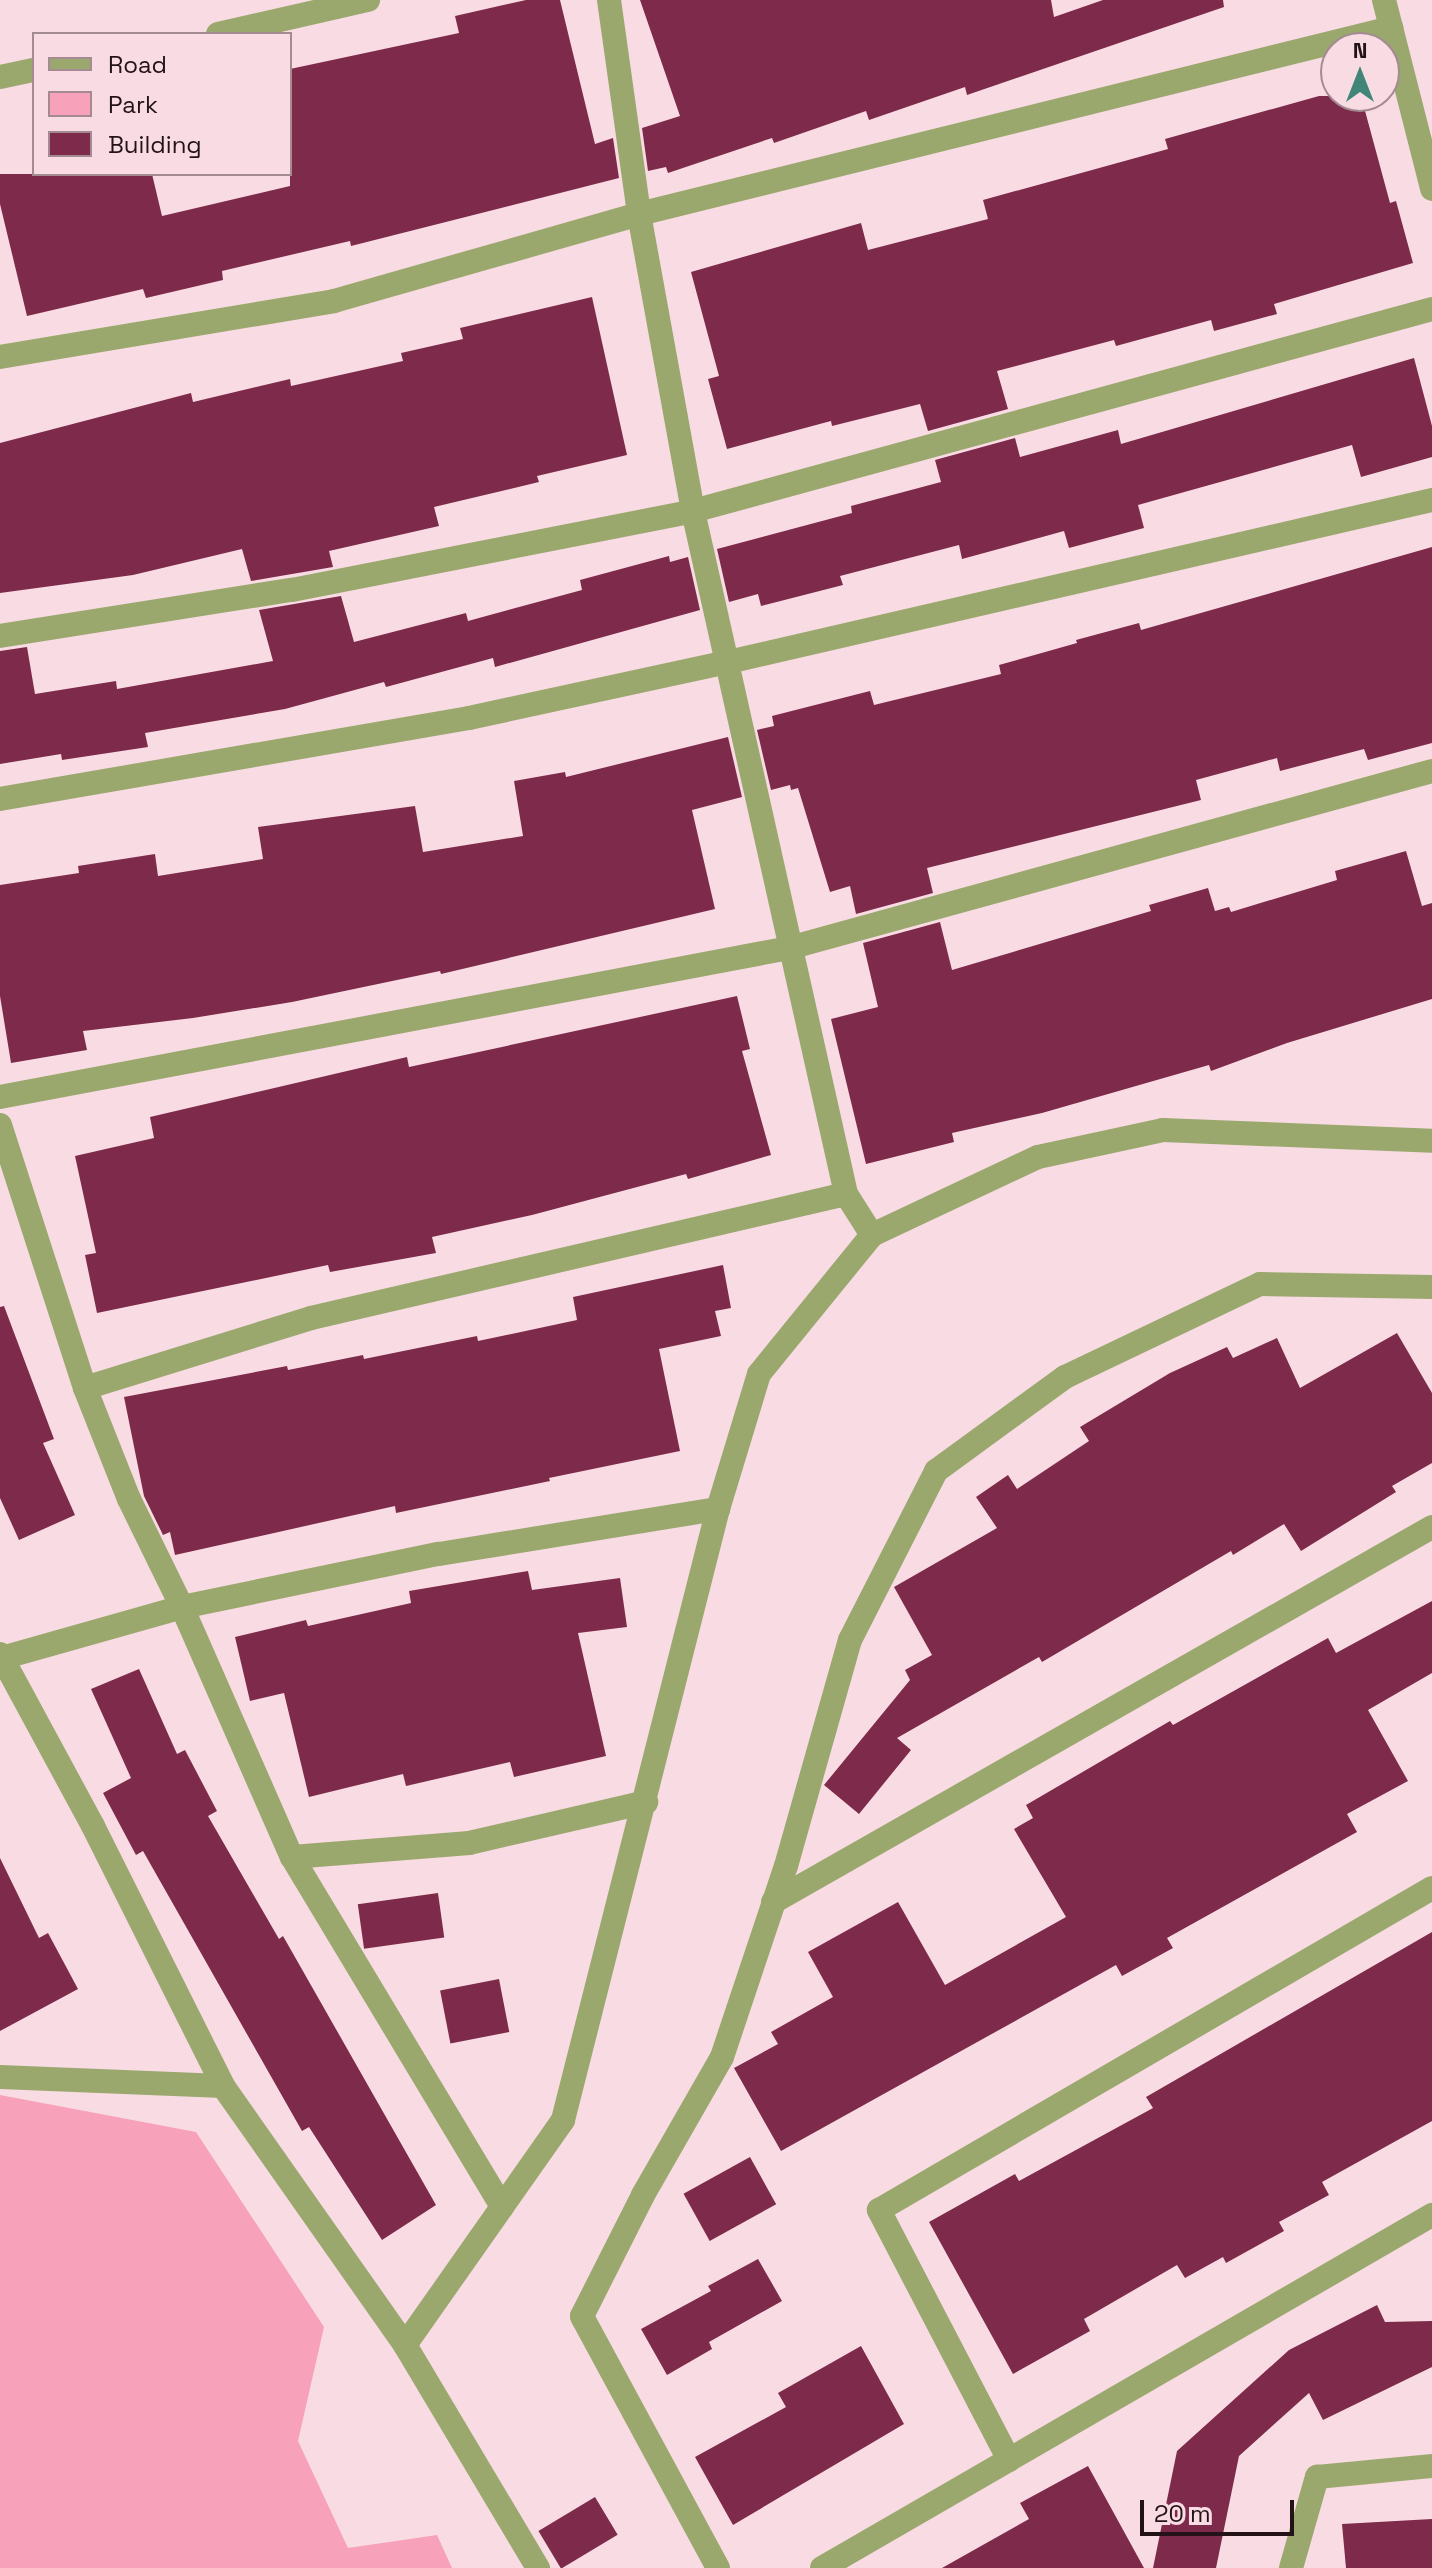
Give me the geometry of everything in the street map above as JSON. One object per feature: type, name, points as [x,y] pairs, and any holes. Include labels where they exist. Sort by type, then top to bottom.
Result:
[{"type":"street","points":[[227,32],[368,0]]},
{"type":"street","points":[[609,0],[639,214],[724,663],[846,1194],[872,1235]]},
{"type":"street","points":[[1384,0],[1432,189]]},
{"type":"street","points":[[0,357],[334,301],[639,214],[1391,28]]},
{"type":"street","points":[[0,77],[32,70]]},
{"type":"street","points":[[0,636],[292,590],[693,511],[1432,309]]},
{"type":"street","points":[[0,799],[469,718],[724,663],[1432,500]]},
{"type":"street","points":[[0,1097],[789,948],[1432,771]]},
{"type":"street","points":[[0,1125],[85,1388],[129,1499],[182,1607],[292,1857],[502,2207]]},
{"type":"street","points":[[405,2345],[563,2120],[718,1509],[759,1374],[872,1235],[1038,1157],[1163,1130],[1432,1141]]},
{"type":"street","points":[[85,1388],[311,1318],[846,1194]]},
{"type":"street","points":[[718,2568],[582,2316],[643,2195],[722,2057],[773,1902],[850,1640],[936,1471],[1065,1377],[1260,1284],[1432,1287]]},
{"type":"street","points":[[538,2568],[405,2345],[223,2086],[93,1826],[1,1656],[182,1607],[439,1554],[718,1509]]},
{"type":"street","points":[[773,1902],[1432,1527]]},
{"type":"street","points":[[292,1857],[469,1843],[646,1802]]},
{"type":"street","points":[[1009,2460],[879,2210],[1432,1888]]},
{"type":"street","points":[[0,2077],[223,2086]]},
{"type":"street","points":[[822,2568],[1432,2215]]},
{"type":"street","points":[[1291,2568],[1317,2477],[1432,2466]]},
{"type":"green space","points":[[0,2095],[196,2132],[324,2327],[298,2441],[348,2548],[437,2535],[452,2568],[0,2568]]},
{"type":"building","points":[[526,0],[560,0],[595,144],[613,138],[619,178],[351,246],[350,241],[222,271],[223,280],[146,298],[143,289],[27,316],[0,204],[0,174],[152,176],[162,216],[290,186],[292,69],[459,33],[455,16]]},
{"type":"building","points":[[640,0],[1051,0],[1054,17],[1103,0],[1223,0],[1224,7],[967,95],[965,87],[869,120],[866,111],[774,143],[772,138],[668,173],[666,167],[648,171],[642,128],[680,116]]},
{"type":"building","points":[[1319,96],[1320,112],[1365,112],[1390,203],[1396,201],[1413,263],[1274,304],[1277,314],[1214,331],[1211,320],[1116,346],[1114,340],[997,371],[1008,409],[928,431],[920,404],[832,426],[831,421],[727,449],[708,379],[719,376],[691,272],[861,223],[868,250],[988,219],[983,200],[1168,149],[1165,139]]},
{"type":"building","points":[[592,297],[627,455],[537,476],[539,482],[434,507],[439,526],[329,551],[333,567],[251,581],[242,549],[133,575],[0,593],[0,443],[191,393],[193,402],[290,379],[291,386],[403,361],[401,353],[463,339],[460,328]]},
{"type":"building","points":[[1414,358],[1432,426],[1432,457],[1361,477],[1352,445],[1138,505],[1144,528],[1069,548],[1064,531],[962,559],[959,545],[840,576],[843,585],[761,606],[758,594],[729,602],[717,549],[852,513],[851,506],[941,482],[935,460],[1015,438],[1020,457],[1118,430],[1121,444]]},
{"type":"building","points":[[1432,547],[1432,743],[1368,760],[1364,749],[1280,771],[1277,758],[1196,780],[1201,800],[927,868],[933,893],[856,914],[850,886],[830,892],[798,788],[791,790],[790,785],[771,790],[757,730],[774,726],[772,716],[870,691],[874,705],[1001,674],[999,665],[1077,643],[1076,640],[1139,623],[1141,630]]},
{"type":"building","points":[[669,556],[670,562],[688,557],[700,610],[495,667],[493,658],[386,687],[384,682],[285,709],[145,733],[148,747],[62,760],[61,754],[0,764],[0,651],[27,647],[35,694],[116,681],[117,689],[273,661],[259,610],[341,596],[354,642],[466,613],[468,621],[582,590],[580,580]]},
{"type":"building","points":[[728,737],[742,797],[692,810],[715,909],[441,974],[440,971],[292,1002],[193,1018],[83,1031],[87,1050],[11,1063],[0,996],[0,885],[79,873],[78,866],[155,854],[158,876],[263,859],[258,827],[415,806],[423,852],[523,836],[514,781],[565,772],[566,777]]},
{"type":"building","points":[[1406,851],[1422,906],[1432,903],[1432,999],[1287,1043],[1211,1071],[1209,1065],[1042,1113],[952,1133],[954,1142],[866,1164],[831,1019],[878,1007],[863,943],[940,922],[952,970],[1151,911],[1149,905],[1208,888],[1215,911],[1229,907],[1231,912],[1337,880],[1335,871]]},
{"type":"building","points":[[737,996],[750,1049],[742,1051],[771,1155],[688,1179],[686,1174],[532,1215],[432,1237],[436,1253],[330,1272],[328,1265],[97,1313],[85,1255],[96,1253],[75,1156],[154,1138],[150,1117],[407,1057],[409,1067]]},
{"type":"building","points":[[723,1265],[731,1308],[715,1311],[721,1336],[659,1349],[680,1451],[396,1513],[395,1506],[175,1555],[170,1532],[163,1535],[144,1496],[124,1397],[287,1366],[288,1370],[363,1355],[364,1359],[477,1336],[478,1341],[577,1320],[573,1297]]},
{"type":"building","points":[[4,1306],[54,1439],[43,1443],[75,1515],[19,1540],[0,1498],[0,1307]]},
{"type":"building","points":[[1397,1333],[1432,1393],[1432,1463],[1392,1486],[1396,1492],[1301,1551],[1284,1524],[1233,1555],[1231,1551],[1042,1662],[1039,1657],[897,1738],[911,1750],[859,1814],[824,1785],[910,1680],[905,1670],[932,1655],[894,1587],[997,1528],[976,1497],[1008,1475],[1017,1489],[1089,1441],[1080,1427],[1170,1373],[1227,1347],[1233,1358],[1277,1338],[1300,1388]]},
{"type":"building","points":[[528,1571],[532,1590],[620,1578],[627,1627],[578,1633],[606,1756],[514,1777],[510,1762],[406,1786],[403,1774],[309,1797],[284,1693],[250,1701],[235,1637],[306,1620],[308,1626],[411,1603],[409,1591]]},
{"type":"building","points":[[1432,1601],[1432,1673],[1368,1710],[1408,1781],[1347,1814],[1357,1832],[1167,1938],[1173,1948],[1122,1976],[1116,1965],[781,2151],[734,2068],[778,2044],[771,2032],[833,1997],[808,1952],[898,1902],[945,1985],[1066,1917],[1014,1829],[1033,1818],[1026,1805],[1170,1721],[1173,1725],[1328,1638],[1336,1653]]},
{"type":"building","points":[[139,1669],[177,1754],[185,1750],[217,1811],[208,1816],[279,1939],[283,1936],[436,2205],[382,2240],[309,2127],[302,2131],[143,1851],[136,1855],[103,1793],[131,1778],[91,1689]]},
{"type":"building","points":[[0,1858],[39,1938],[48,1933],[78,1989],[0,2031]]},
{"type":"building","points":[[438,1893],[444,1938],[364,1949],[358,1904]]},
{"type":"building","points":[[1432,1932],[1432,2121],[1322,2182],[1329,2195],[1279,2222],[1284,2231],[1226,2263],[1223,2257],[1185,2278],[1177,2265],[1084,2319],[1090,2331],[1013,2374],[929,2222],[1015,2174],[1019,2181],[1153,2108],[1146,2097]]},
{"type":"building","points":[[499,1979],[509,2032],[450,2043],[440,1990]]},
{"type":"building","points":[[750,2157],[776,2204],[710,2241],[684,2194]]},
{"type":"building","points":[[758,2259],[782,2301],[709,2342],[712,2349],[667,2375],[641,2329],[711,2291],[708,2286]]},
{"type":"building","points":[[1377,2305],[1385,2322],[1432,2321],[1432,2367],[1323,2420],[1309,2393],[1239,2456],[1216,2568],[1153,2568],[1177,2451],[1289,2350]]},
{"type":"building","points":[[861,2346],[904,2424],[733,2525],[695,2457],[786,2407],[778,2393]]},
{"type":"building","points":[[1088,2466],[1144,2568],[942,2568],[1029,2519],[1020,2503]]},
{"type":"building","points":[[595,2497],[618,2535],[561,2568],[538,2531]]},
{"type":"building","points":[[1432,2519],[1432,2568],[1346,2568],[1342,2524]]}]
